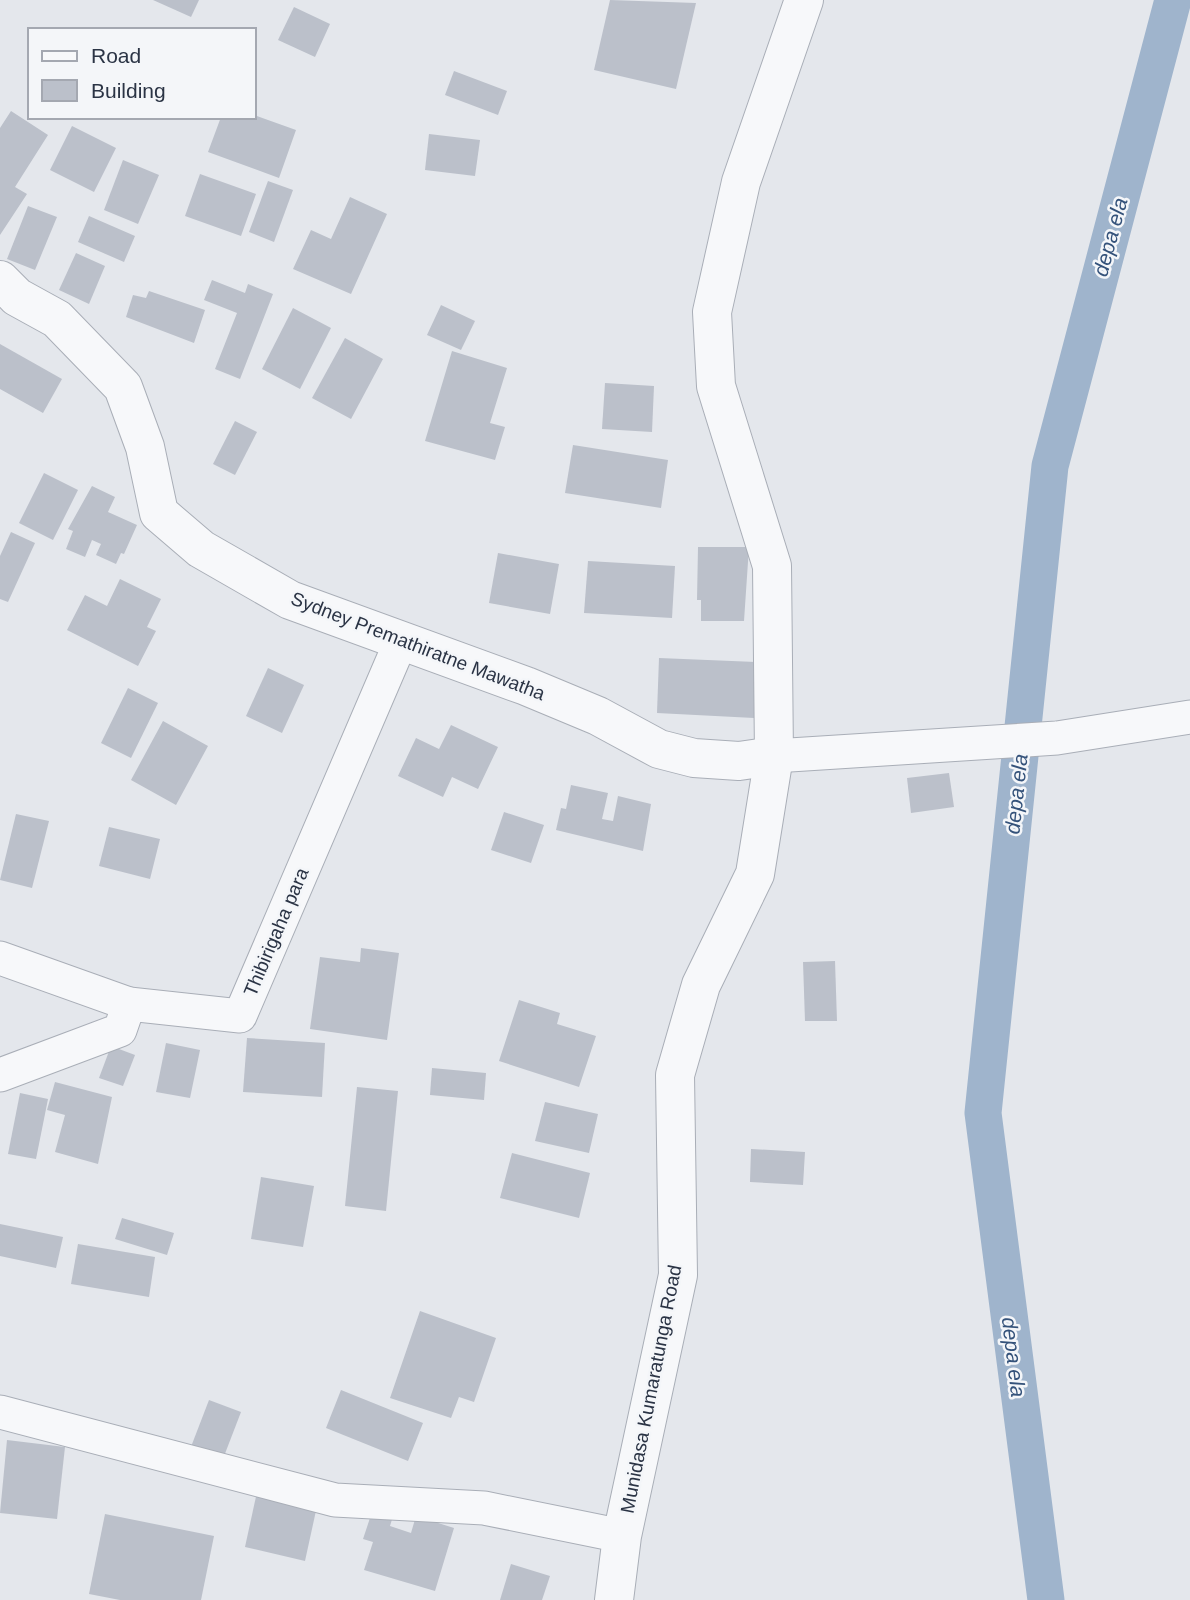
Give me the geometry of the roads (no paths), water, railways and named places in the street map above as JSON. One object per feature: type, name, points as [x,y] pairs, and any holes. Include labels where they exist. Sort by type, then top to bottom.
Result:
[{"type":"street","name":"Munidasa Kumaratunga Road","points":[[614,1600],[622,1536],[678,1275],[675,1075],[701,985],[755,874],[775,756],[772,566],[716,386],[712,312],[741,182],[804,0]]},
{"type":"street","name":"Sydney Premathiratne Mawatha","points":[[0,280],[17,297],[57,319],[123,387],[145,447],[159,513],[201,549],[290,600],[538,691],[598,716],[659,749],[694,758],[739,761],[775,756]]},
{"type":"street","name":"Thibirigaha para","points":[[129,1004],[240,1016],[401,641]]},
{"type":"street","points":[[775,756],[1057,738],[1190,718]]},
{"type":"street","points":[[0,958],[129,1004],[120,1030],[0,1075]]},
{"type":"street","points":[[0,1412],[335,1500],[484,1508],[622,1536]]},
{"type":"waterway","name":"depa ela","points":[[1046,1600],[983,1113],[1050,466],[1173,0]]}]
